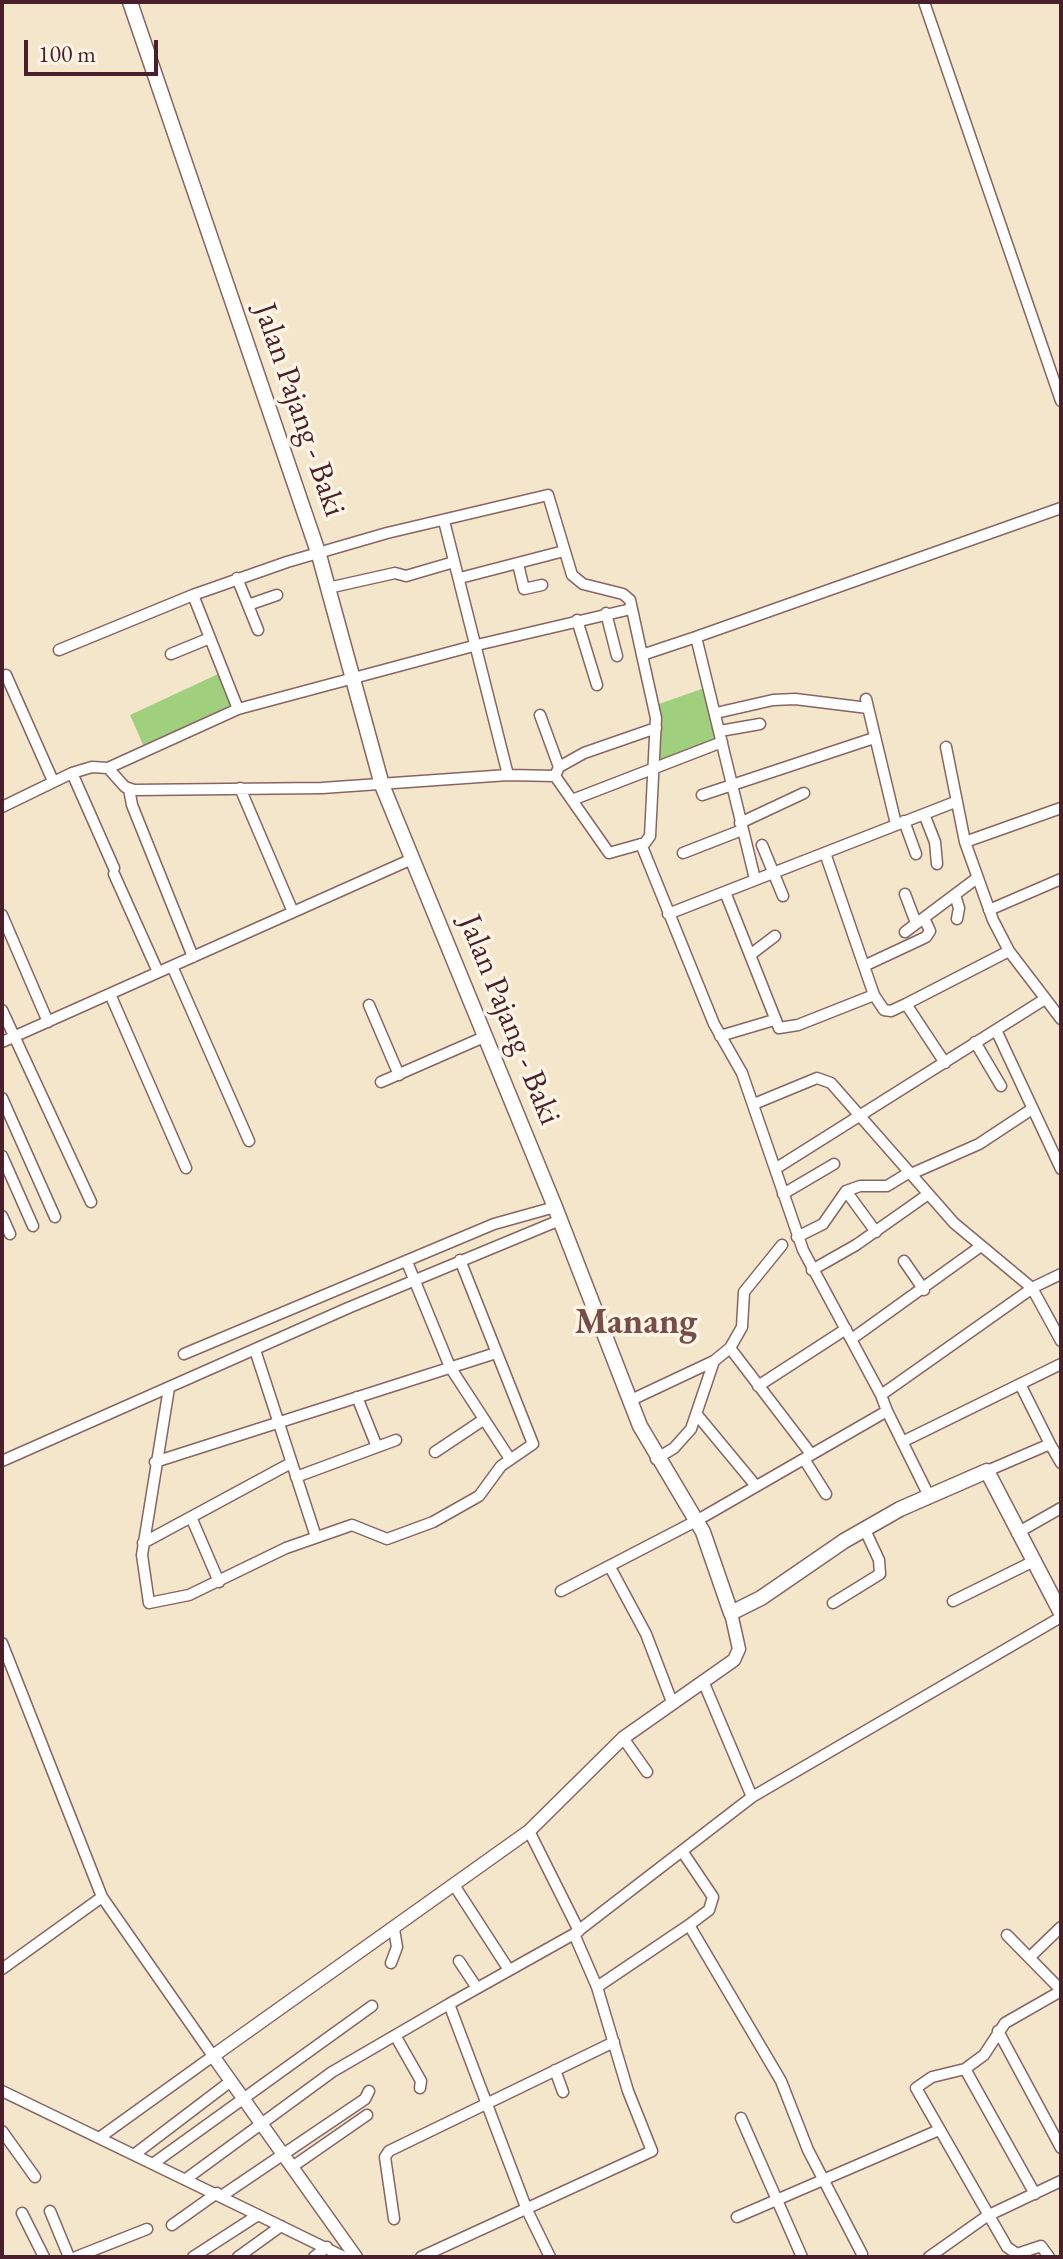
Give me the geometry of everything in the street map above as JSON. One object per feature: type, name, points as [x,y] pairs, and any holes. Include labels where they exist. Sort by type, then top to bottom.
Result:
[{"type":"main road","name":"Jalan Pajang - Baki","points":[[130,2],[318,551],[382,785],[558,1213],[629,1401],[656,1459],[707,1541],[731,1613]]},
{"type":"main road","points":[[731,1613],[775,1590],[865,1530],[929,1496],[987,1471],[1061,1615]]},
{"type":"street","points":[[924,2],[1061,401]]},
{"type":"street","points":[[59,650],[237,578],[318,551],[546,495],[551,501],[564,551],[576,580],[623,594],[630,600],[656,707],[650,836],[641,844],[606,852],[557,771],[540,715]]},
{"type":"street","points":[[642,655],[1061,508]]},
{"type":"street","points":[[444,521],[508,775]]},
{"type":"street","points":[[460,578],[564,551]]},
{"type":"street","points":[[328,588],[395,573],[406,576],[454,562]]},
{"type":"street","points":[[518,564],[524,589],[542,585]]},
{"type":"street","points":[[237,578],[258,630]]},
{"type":"street","points":[[193,595],[238,709]]},
{"type":"street","points":[[248,605],[277,595]]},
{"type":"street","points":[[2,807],[72,773],[92,767],[108,768],[238,709],[477,645],[631,609]]},
{"type":"street","points":[[606,613],[617,656]]},
{"type":"street","points":[[577,620],[597,685]]},
{"type":"street","points":[[696,637],[755,879]]},
{"type":"street","points":[[171,654],[210,638]]},
{"type":"street","points":[[6,675],[53,781]]},
{"type":"street","points":[[716,713],[773,700],[867,704],[874,738],[900,822],[916,854]]},
{"type":"street","points":[[572,800],[721,737],[760,724]]},
{"type":"street","points":[[129,789],[382,785],[557,771],[584,753],[656,728]]},
{"type":"street","points":[[702,795],[874,738]]},
{"type":"street","points":[[946,747],[965,842],[989,910],[1009,951],[1061,1019]]},
{"type":"street","points":[[108,768],[129,789],[132,805],[193,957]]},
{"type":"street","points":[[72,773],[158,972]]},
{"type":"street","points":[[240,788],[293,912]]},
{"type":"street","points":[[683,853],[804,793]]},
{"type":"street","points":[[668,914],[955,802]]},
{"type":"street","points":[[965,842],[1061,808]]},
{"type":"street","points":[[924,814],[935,842],[937,864]]},
{"type":"street","points":[[641,844],[720,1036],[738,1065],[754,1104],[797,1237],[812,1270],[850,1334],[929,1496]]},
{"type":"street","points":[[762,845],[783,896]]},
{"type":"street","points":[[825,853],[874,995],[885,1010],[906,1004],[1009,951]]},
{"type":"street","points":[[2,1042],[412,859]]},
{"type":"street","points":[[905,932],[977,878]]},
{"type":"street","points":[[989,910],[1061,879]]},
{"type":"street","points":[[725,892],[774,1020],[783,1029],[874,995]]},
{"type":"street","points":[[864,966],[926,937],[930,931],[905,894]]},
{"type":"street","points":[[955,895],[959,908],[957,919]]},
{"type":"street","points":[[2,915],[48,1022]]},
{"type":"street","points":[[750,955],[775,936]]},
{"type":"street","points":[[172,966],[249,1141]]},
{"type":"street","points":[[110,994],[186,1168]]},
{"type":"street","points":[[775,1169],[1045,999]]},
{"type":"street","points":[[906,1004],[945,1063]]},
{"type":"street","points":[[369,1005],[399,1075]]},
{"type":"street","points":[[2,1010],[91,1202]]},
{"type":"street","points":[[720,1036],[774,1020]]},
{"type":"street","points":[[996,1030],[1032,1109],[1058,1151],[1061,1169]]},
{"type":"street","points":[[381,1082],[484,1037]]},
{"type":"street","points":[[975,1042],[1001,1086]]},
{"type":"street","points":[[754,1104],[795,1085],[824,1078],[914,1172],[927,1195],[981,1246],[1035,1286],[1061,1341]]},
{"type":"street","points":[[2,1098],[55,1217]]},
{"type":"street","points":[[797,1237],[823,1224],[846,1191],[860,1186],[887,1186],[979,1144],[1032,1109]]},
{"type":"street","points":[[2,1156],[33,1226]]},
{"type":"street","points":[[783,1194],[834,1164]]},
{"type":"street","points":[[846,1191],[876,1232]]},
{"type":"street","points":[[812,1270],[876,1232],[927,1195]]},
{"type":"street","points":[[2,1461],[460,1260],[558,1213]]},
{"type":"street","points":[[184,1354],[494,1224],[558,1213]]},
{"type":"street","points":[[2,1216],[10,1234]]},
{"type":"street","points":[[629,1401],[714,1361],[730,1348],[742,1327],[744,1292],[782,1245]]},
{"type":"street","points":[[758,1386],[924,1290],[981,1246]]},
{"type":"street","points":[[169,1388],[143,1543],[142,1570],[149,1603],[189,1595],[316,1537],[352,1525],[387,1539],[407,1533],[479,1496],[510,1459],[533,1444],[460,1260]]},
{"type":"street","points":[[904,1261],[924,1290]]},
{"type":"street","points":[[407,1262],[450,1367],[510,1459]]},
{"type":"street","points":[[881,1395],[1035,1286],[1061,1274]]},
{"type":"street","points":[[260,1324],[259,1348],[278,1423],[316,1537]]},
{"type":"street","points":[[730,1348],[808,1456],[826,1494]]},
{"type":"street","points":[[155,1462],[496,1353]]},
{"type":"street","points":[[656,1459],[682,1440],[698,1416],[714,1361]]},
{"type":"street","points":[[902,1442],[1061,1364]]},
{"type":"street","points":[[1021,1386],[1061,1463]]},
{"type":"street","points":[[357,1397],[377,1447]]},
{"type":"street","points":[[561,1591],[696,1521],[887,1411]]},
{"type":"street","points":[[698,1416],[756,1486]]},
{"type":"street","points":[[435,1452],[483,1420]]},
{"type":"street","points":[[296,1477],[396,1440]]},
{"type":"street","points":[[987,1471],[1050,1444]]},
{"type":"street","points":[[143,1543],[291,1463]]},
{"type":"street","points":[[1017,1533],[1061,1508]]},
{"type":"street","points":[[191,1517],[219,1582]]},
{"type":"street","points":[[833,1603],[880,1574],[879,1560],[865,1530]]},
{"type":"street","points":[[953,1601],[1032,1562]]},
{"type":"street","points":[[610,1567],[646,1634],[672,1702]]},
{"type":"street","points":[[99,2138],[529,1831],[623,1738],[738,1655],[731,1613]]},
{"type":"street","points":[[186,2179],[332,2072],[576,1932],[752,1797],[1061,1615]]},
{"type":"street","points":[[2,1643],[102,1897],[356,2257]]},
{"type":"street","points":[[703,1681],[752,1797]]},
{"type":"street","points":[[623,1738],[647,1772]]},
{"type":"street","points":[[421,2257],[652,2151],[576,1932],[529,1831]]},
{"type":"street","points":[[597,1987],[709,1910],[713,1897],[682,1851]]},
{"type":"street","points":[[454,1885],[509,1970]]},
{"type":"street","points":[[2,1969],[102,1897]]},
{"type":"street","points":[[689,1925],[736,2002],[795,2111],[808,2150],[862,2254]]},
{"type":"street","points":[[1031,1956],[1061,1927]]},
{"type":"street","points":[[391,1963],[397,1947],[394,1929]]},
{"type":"street","points":[[1007,1935],[1031,1956],[1061,1990],[1005,2023],[984,2055],[965,2069],[932,2077],[916,2088],[987,2216],[1013,2256],[1039,2246],[1049,2257]]},
{"type":"street","points":[[459,1961],[477,1988]]},
{"type":"street","points":[[449,2004],[527,2210],[550,2257]]},
{"type":"street","points":[[154,2163],[372,2006]]},
{"type":"street","points":[[998,2031],[1061,2148]]},
{"type":"street","points":[[396,2037],[421,2081],[420,2088]]},
{"type":"street","points":[[394,2219],[386,2153],[614,2042]]},
{"type":"street","points":[[965,2069],[1035,2194]]},
{"type":"street","points":[[555,2070],[563,2092]]},
{"type":"street","points":[[135,2154],[231,2081]]},
{"type":"street","points":[[2,2091],[220,2194],[344,2257]]},
{"type":"street","points":[[172,2225],[365,2099],[369,2091]]},
{"type":"street","points":[[292,2167],[367,2115]]},
{"type":"street","points":[[741,2118],[802,2257]]},
{"type":"street","points":[[737,2217],[939,2130]]},
{"type":"street","points":[[2,2131],[35,2177]]},
{"type":"street","points":[[929,2257],[987,2216],[1061,2181]]},
{"type":"street","points":[[50,2211],[69,2257]]},
{"type":"street","points":[[22,2213],[44,2257]]},
{"type":"street","points":[[193,2257],[258,2215]]},
{"type":"street","points":[[238,2257],[281,2226]]},
{"type":"street","points":[[76,2257],[147,2229]]},
{"type":"street","points":[[314,2257],[327,2247]]},
{"type":"green space","points":[[218,674],[234,708],[145,749],[130,715]]},
{"type":"green space","points":[[707,687],[719,741],[657,764],[659,704]]},
{"type":"district","name":"Manang","points":[[636,1323]]}]
